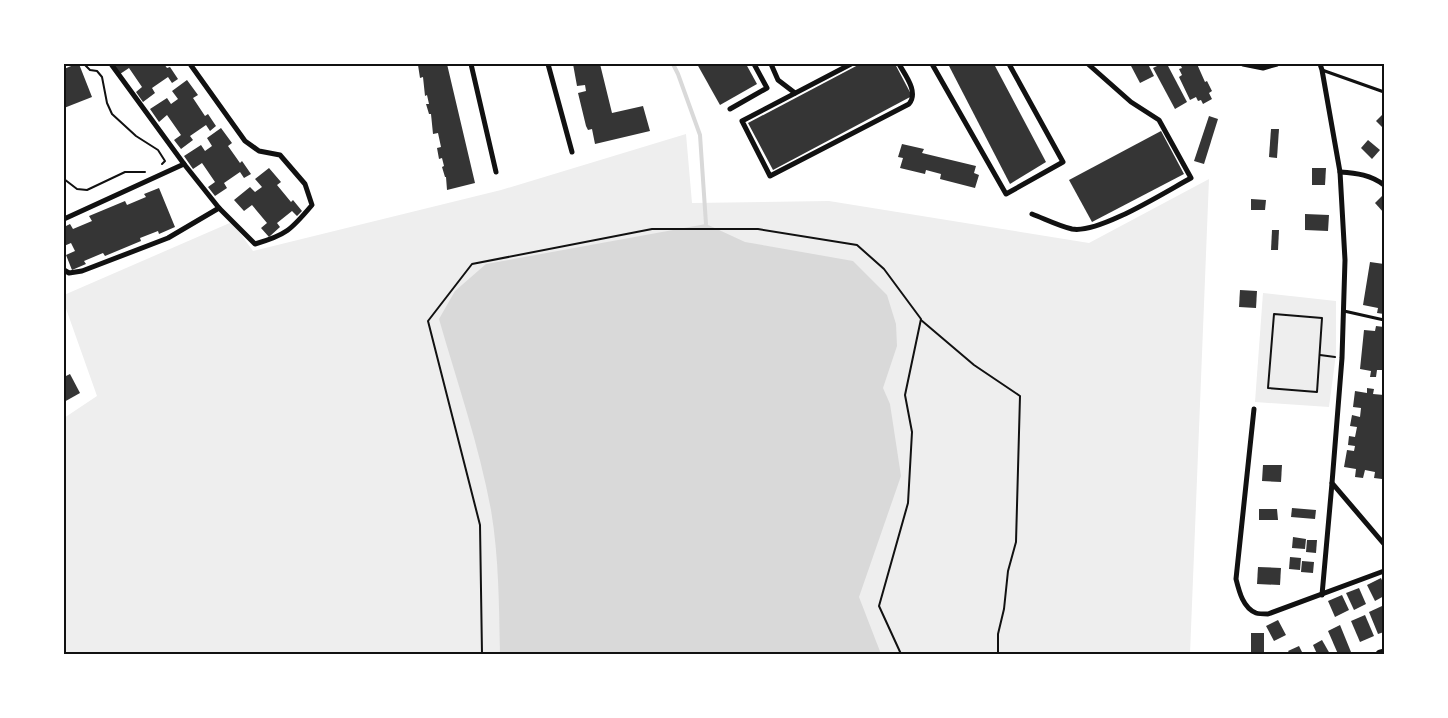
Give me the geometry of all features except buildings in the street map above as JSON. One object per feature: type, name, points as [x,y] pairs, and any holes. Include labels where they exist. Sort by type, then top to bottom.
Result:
[{"type":"street","points":[[111,64],[218,208],[254,244],[279,237],[296,224],[312,205],[305,184],[280,155],[259,151],[244,141],[190,64]]},
{"type":"street","points":[[471,64],[496,172]]},
{"type":"street","points":[[548,64],[572,152]]},
{"type":"street","points":[[730,109],[768,88],[754,64]]},
{"type":"street","points":[[771,64],[778,80],[795,93]]},
{"type":"street","points":[[851,64],[742,121],[770,176],[909,104],[913,99],[913,94],[899,64]]},
{"type":"street","points":[[932,64],[1006,194],[1063,162],[1009,64]]},
{"type":"street","points":[[1032,214],[1073,229],[1099,225],[1138,207],[1191,178],[1159,120],[1132,102],[1088,64]]},
{"type":"street","points":[[1243,64],[1263,68],[1277,64]]},
{"type":"street","points":[[1320,64],[1340,172],[1345,260],[1342,358],[1322,595]]},
{"type":"street","points":[[64,219],[184,164]]},
{"type":"street","points":[[1340,172],[1369,177],[1384,185]]},
{"type":"street","points":[[64,270],[69,273],[82,270],[168,238],[218,208]]},
{"type":"street","points":[[1254,409],[1236,579],[1239,591],[1248,607],[1256,613],[1268,614],[1384,571]]},
{"type":"street","points":[[1332,483],[1384,544]]},
{"type":"street","points":[[1380,654],[1384,653]]},
{"type":"lane","points":[[1322,70],[1384,92]]},
{"type":"lane","points":[[1344,310],[1384,320]]},
{"type":"path","points":[[84,64],[90,70],[97,71],[102,77],[105,96],[112,114],[136,136],[158,150],[165,161],[161,166]]},
{"type":"path","points":[[64,179],[77,189],[87,190],[126,172],[149,172]]},
{"type":"path","points":[[482,654],[480,525],[428,321],[472,264],[652,229],[758,229],[857,245],[884,269],[920,320],[974,364],[1020,396],[1016,542],[1008,571],[1004,609],[998,634],[998,654]]},
{"type":"path","points":[[1274,314],[1322,318],[1320,355],[1317,392],[1268,388],[1274,314]]},
{"type":"path","points":[[901,654],[880,606],[908,503],[912,432],[905,395],[920,320]]},
{"type":"path","points":[[1320,355],[1342,358]]},
{"type":"shaded area","points":[[686,134],[692,203],[829,201],[1089,243],[1209,179],[1190,654],[68,654],[64,649],[64,418],[97,396],[64,303],[64,295],[232,222],[253,251],[501,190]]},
{"type":"shaded area","points":[[706,224],[745,242],[853,261],[887,295],[896,324],[897,346],[883,388],[890,404],[901,476],[859,597],[881,654],[500,654],[497,564],[491,510],[474,438],[439,319],[455,291],[486,264]]},
{"type":"shaded area","points":[[1263,293],[1336,301],[1336,354],[1329,407],[1255,402]]},
{"type":"waterway","points":[[673,64],[700,135],[706,224]]}]
